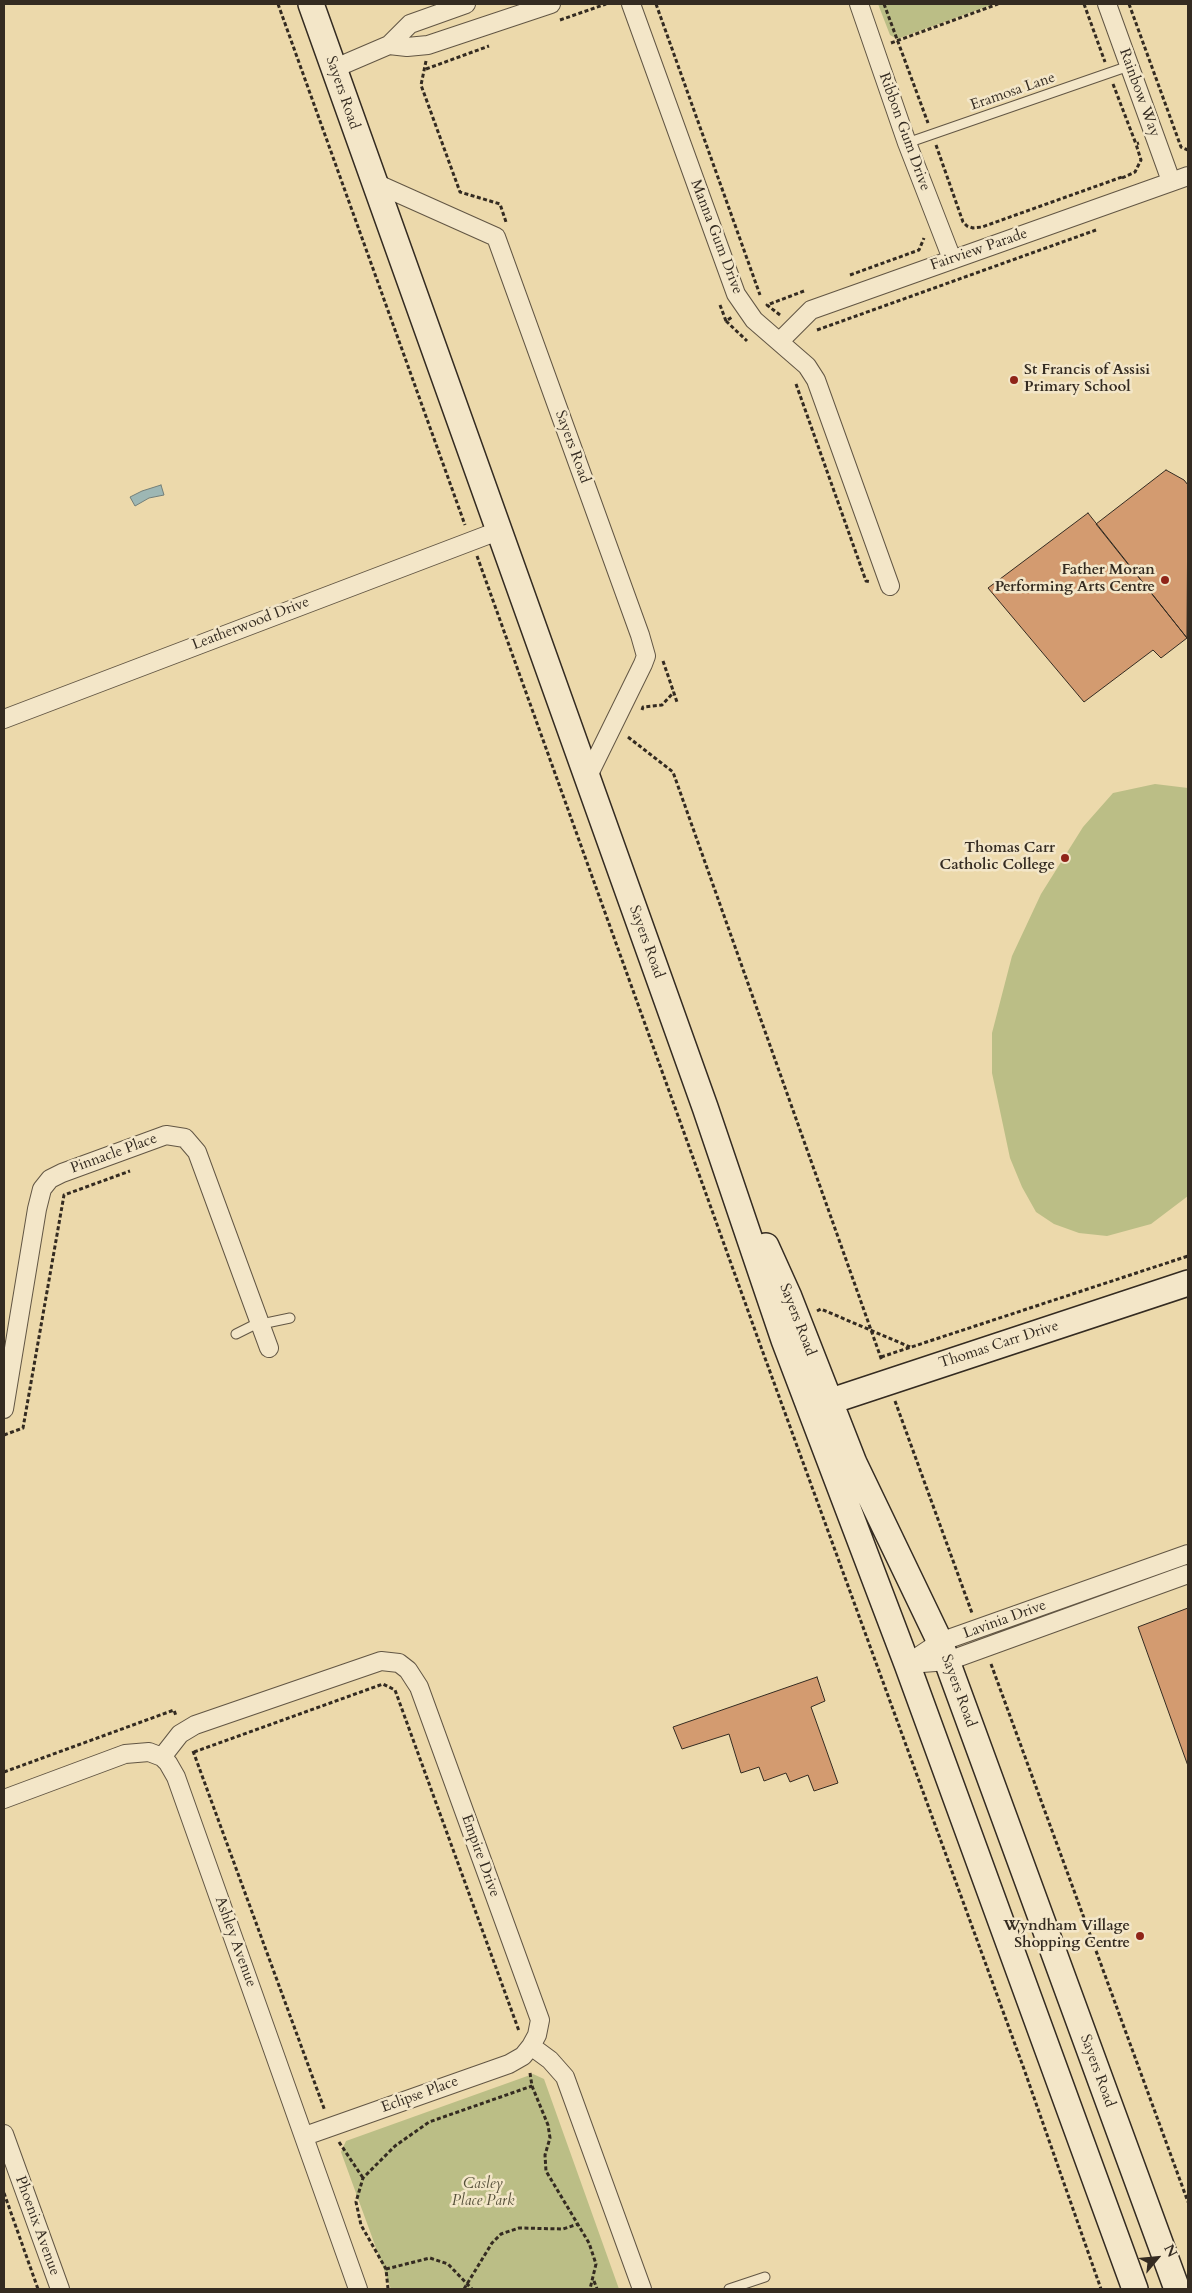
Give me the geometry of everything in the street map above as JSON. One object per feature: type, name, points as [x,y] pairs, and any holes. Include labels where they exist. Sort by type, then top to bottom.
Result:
[{"type":"main road","name":"Sayers Road","points":[[311,4],[704,1106],[772,1344],[819,1405],[854,1463],[944,1652],[1177,2289]]},
{"type":"main road","name":"Sayers Road","points":[[704,1106],[796,1317],[819,1405],[907,1664],[1135,2289]]},
{"type":"main road","name":"Thomas Carr Drive","points":[[819,1405],[1188,1283]]},
{"type":"street","points":[[333,69],[389,45],[410,24],[466,4]]},
{"type":"street","points":[[389,45],[408,47],[428,45],[551,4]]},
{"type":"street","name":"Manna Gum Drive","points":[[631,4],[736,294],[745,310],[754,320],[807,366],[816,380],[890,586]]},
{"type":"street","name":"Ribbon Gum Drive","points":[[859,4],[907,143],[952,259]]},
{"type":"street","name":"Rainbow Way","points":[[1107,4],[1171,181]]},
{"type":"street","name":"Fairview Parade","points":[[780,341],[811,310],[1188,176]]},
{"type":"street","name":"Sayers Road","points":[[373,182],[496,237],[640,635],[646,656],[644,664],[587,778]]},
{"type":"street","name":"Leatherwood Drive","points":[[4,719],[498,531]]},
{"type":"street","name":"Pinnacle Place","points":[[4,1409],[6,1386],[42,1189],[50,1179],[62,1173],[162,1136],[171,1135],[185,1138],[197,1152],[262,1324],[269,1348]]},
{"type":"street","name":"Lavinia Drive","points":[[944,1652],[978,1630],[1188,1554]]},
{"type":"street","name":"Lavinia Drive","points":[[907,1664],[944,1652],[985,1647],[1188,1574]]},
{"type":"street","name":"Empire Drive","points":[[162,1757],[180,1734],[195,1725],[381,1661],[393,1661],[405,1666],[419,1687],[540,2020],[538,2035],[529,2049]]},
{"type":"street","points":[[4,1799],[125,1754],[149,1752],[162,1757]]},
{"type":"street","name":"Ashley Avenue","points":[[162,1757],[176,1777],[358,2289]]},
{"type":"street","points":[[529,2049],[550,2060],[565,2078],[642,2289]]},
{"type":"street","name":"Eclipse Place","points":[[305,2136],[509,2064],[529,2049]]},
{"type":"street","name":"Phoenix Avenue","points":[[4,2134],[60,2289]]},
{"type":"lane","name":"Eramosa Lane","points":[[907,143],[1129,66]]},
{"type":"lane","points":[[236,1334],[262,1324],[290,1318]]},
{"type":"lane","points":[[729,2289],[744,2287],[764,2277]]},
{"type":"path","points":[[278,4],[471,540],[772,1344],[1101,2289]]},
{"type":"path","points":[[656,4],[762,298],[767,305],[805,334],[1099,229]]},
{"type":"path","points":[[884,4],[963,222],[967,226],[973,228],[982,227],[1122,177]]},
{"type":"path","points":[[874,49],[998,4]]},
{"type":"path","points":[[1129,4],[1181,147],[1188,150]]},
{"type":"path","points":[[847,276],[919,250],[924,239],[921,229]]},
{"type":"path","points":[[767,305],[812,289]]},
{"type":"path","points":[[726,321],[749,342]]},
{"type":"path","points":[[794,379],[866,581],[890,586]]},
{"type":"path","points":[[639,715],[643,707],[662,705],[674,692]]},
{"type":"path","points":[[631,731],[627,739],[673,772],[978,1630]]},
{"type":"path","points":[[4,1435],[23,1428],[64,1195],[130,1171]]},
{"type":"path","points":[[881,1357],[1188,1256]]},
{"type":"path","points":[[796,1317],[821,1309],[911,1348]]},
{"type":"path","points":[[985,1647],[1188,2202]]},
{"type":"path","points":[[194,1752],[383,1684],[395,1690],[529,2049],[532,2086],[548,2125],[550,2138],[545,2155],[546,2170],[589,2243],[596,2264],[594,2280],[590,2289]]},
{"type":"path","points":[[388,2289],[386,2269],[361,2225],[356,2202],[363,2178],[395,2146],[429,2122],[532,2086]]},
{"type":"path","points":[[4,2192],[38,2289]]},
{"type":"path","points":[[464,2289],[492,2243],[502,2234],[519,2228],[563,2229],[578,2224]]},
{"type":"path","points":[[386,2269],[430,2258],[448,2264],[472,2289]]},
{"type":"path","points":[[594,2280],[597,2289]]},
{"type":"green space","points":[[878,4],[994,4],[897,39],[890,35]]},
{"type":"green space","points":[[1155,784],[1188,788],[1188,1196],[1151,1224],[1107,1236],[1079,1233],[1054,1224],[1036,1212],[1022,1187],[1010,1158],[992,1073],[992,1033],[1012,956],[1041,894],[1083,827],[1113,793]]},
{"type":"green space","name":"Casley Place Park","points":[[533,2074],[544,2079],[619,2289],[391,2289],[341,2152],[346,2141]]},
{"type":"water","points":[[161,485],[164,495],[149,498],[135,506],[130,497]]},
{"type":"building","name":"Father Moran Performing Arts Centre","points":[[1166,470],[1184,480],[1188,485],[1187,638],[1096,524]]},
{"type":"building","points":[[1088,513],[1187,638],[1161,658],[1153,650],[1084,702],[988,588]]},
{"type":"building","points":[[1188,1608],[1188,1766],[1138,1627]]},
{"type":"building","points":[[817,1677],[825,1701],[811,1707],[838,1783],[814,1791],[808,1775],[790,1782],[786,1773],[764,1781],[759,1767],[741,1773],[729,1734],[682,1749],[673,1727]]},
{"type":"place","name":"St Francis of Assisi Primary School","points":[[1014,380]]},
{"type":"place","name":"Father Moran Performing Arts Centre","points":[[1165,580]]},
{"type":"place","name":"Thomas Carr Catholic College","points":[[1065,858]]},
{"type":"place","name":"Wyndham Village Shopping Centre","points":[[1140,1936]]}]
